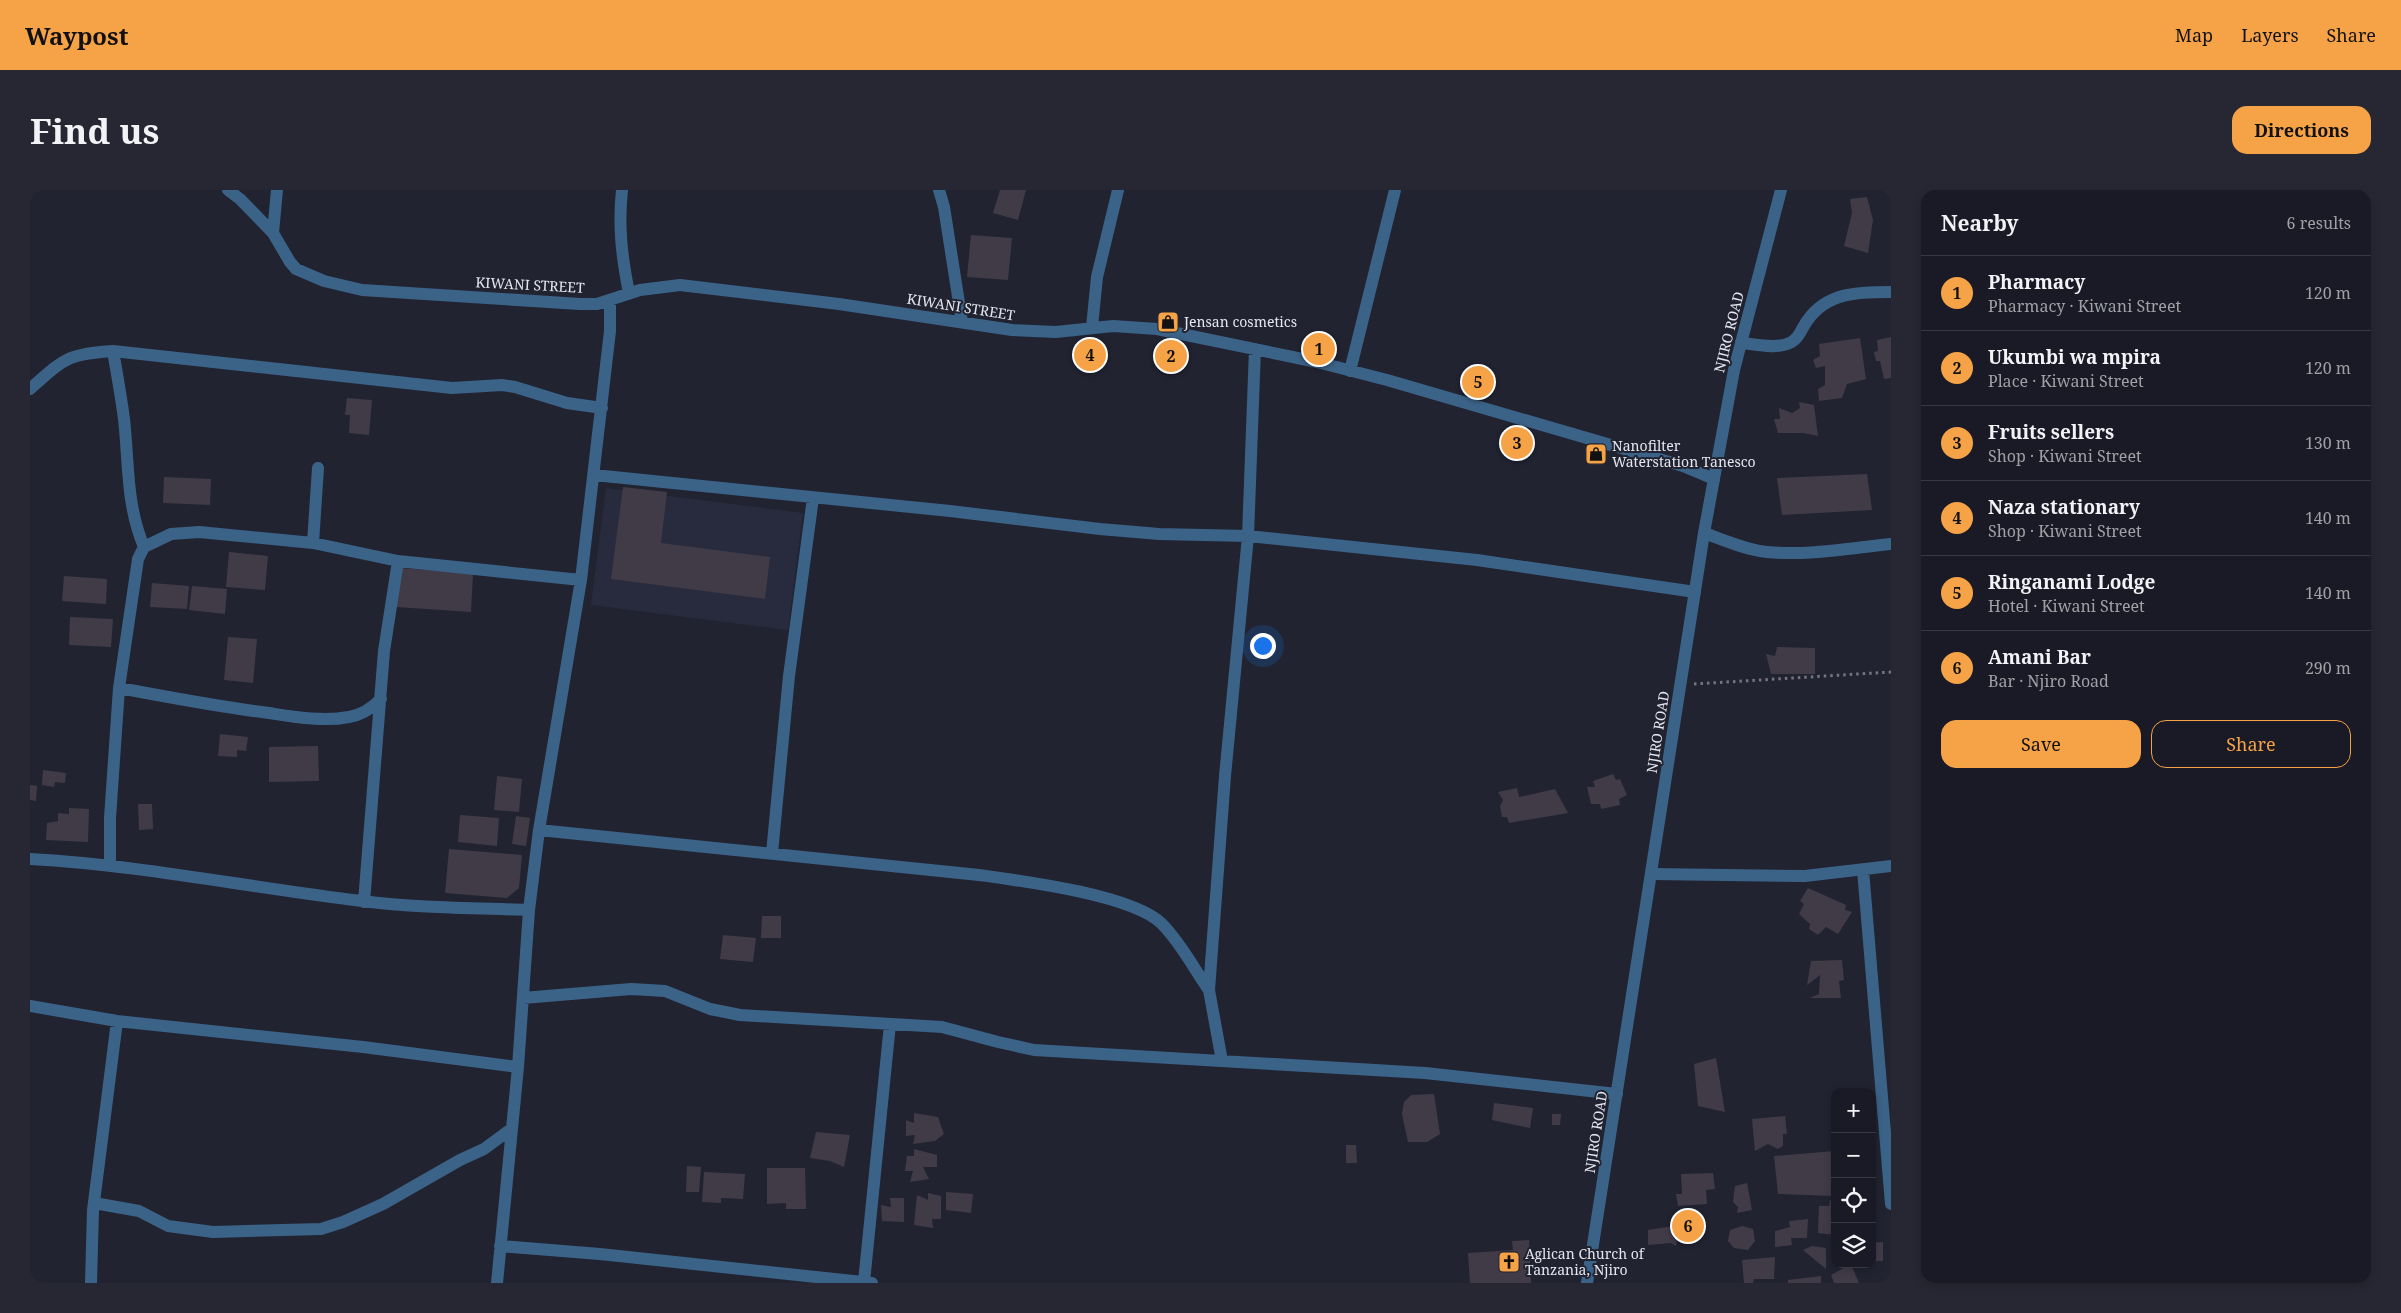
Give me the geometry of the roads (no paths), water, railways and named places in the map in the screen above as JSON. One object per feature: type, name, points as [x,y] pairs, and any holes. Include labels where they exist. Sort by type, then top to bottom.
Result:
[{"type":"street","name":"KIWANI STREET","points":[[228,190],[240,199],[273,233],[296,269],[324,281],[362,290],[597,304],[629,293],[659,287],[701,286],[1030,332],[1092,327],[1157,330],[1255,349],[1350,371],[1683,466],[1714,479]]},
{"type":"street","points":[[273,233],[277,190]]},
{"type":"street","points":[[622,190],[619,217],[622,254],[629,293]]},
{"type":"street","points":[[939,190],[944,207],[962,322]]},
{"type":"street","points":[[1092,327],[1097,277],[1118,190]]},
{"type":"street","points":[[1350,371],[1395,190]]},
{"type":"street","name":"NJIRO ROAD","points":[[1588,1283],[1704,533],[1741,343],[1780,190]]},
{"type":"street","points":[[1741,343],[1785,346],[1800,335],[1819,306],[1835,297],[1864,292],[1891,292]]},
{"type":"street","points":[[497,1283],[518,1066],[529,910],[539,830],[581,580],[610,331],[610,300]]},
{"type":"street","points":[[1222,1061],[1209,990],[1225,776],[1248,536],[1255,349]]},
{"type":"street","points":[[30,389],[64,359],[84,353],[113,351],[452,388],[502,385],[515,387],[567,404],[602,408]]},
{"type":"street","points":[[113,351],[124,419],[130,502],[134,524],[144,547]]},
{"type":"street","points":[[312,543],[318,468]]},
{"type":"street","points":[[594,475],[950,511],[1110,530],[1159,534],[1248,536],[1477,560],[1694,592]]},
{"type":"street","points":[[772,852],[789,676],[814,498]]},
{"type":"street","points":[[110,866],[110,818],[119,688],[138,559],[144,547],[170,534],[198,532],[312,543],[398,561],[581,580]]},
{"type":"street","points":[[1704,533],[1741,546],[1767,552],[1821,551],[1891,544]]},
{"type":"street","points":[[364,902],[384,651],[398,561]]},
{"type":"street","points":[[119,688],[233,708],[312,718],[348,718],[372,708],[381,699]]},
{"type":"street","points":[[539,830],[772,852],[1024,881],[1096,897],[1140,909],[1162,924],[1209,990]]},
{"type":"street","points":[[30,859],[110,866],[364,902],[448,908],[529,910]]},
{"type":"street","points":[[1652,874],[1805,876],[1891,866]]},
{"type":"street","points":[[1863,870],[1891,1204]]},
{"type":"street","points":[[523,998],[631,989],[665,991],[710,1009],[740,1015],[942,1026],[1034,1050],[1425,1073],[1617,1094]]},
{"type":"street","points":[[30,1006],[117,1021],[363,1046],[518,1066]]},
{"type":"street","points":[[91,1283],[94,1204],[117,1021]]},
{"type":"street","points":[[500,1246],[757,1277],[868,1283],[890,1024]]},
{"type":"street","points":[[94,1204],[139,1210],[168,1226],[214,1232],[321,1229],[343,1222],[383,1204],[442,1169],[484,1149],[511,1129]]},
{"type":"place","name":"Jensan cosmetics","points":[[1168,322]]},
{"type":"place","name":"Pharmacy","points":[[1319,349]]},
{"type":"place","name":"Naza stationary","points":[[1090,355]]},
{"type":"place","name":"Ukumbi wa mpira","points":[[1171,356]]},
{"type":"place","name":"Ringanami Lodge","points":[[1478,382]]},
{"type":"place","name":"Fruits sellers","points":[[1517,443]]},
{"type":"place","name":"Nanofilter Waterstation Tanesco","points":[[1596,454]]},
{"type":"place","name":"Amani Bar","points":[[1688,1226]]},
{"type":"place","name":"Aglican Church of Tanzania, Njiro","points":[[1509,1262]]}]
